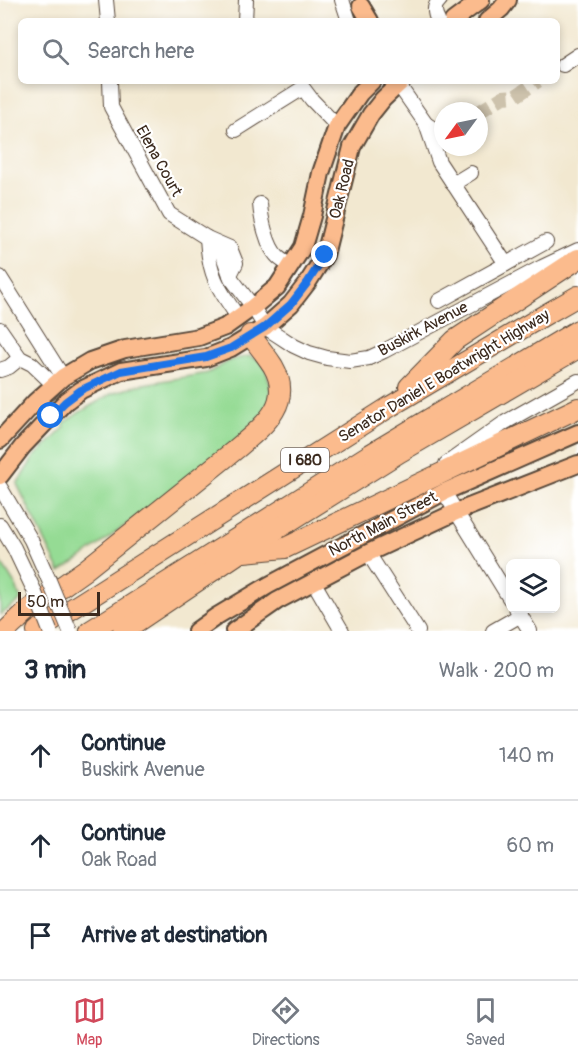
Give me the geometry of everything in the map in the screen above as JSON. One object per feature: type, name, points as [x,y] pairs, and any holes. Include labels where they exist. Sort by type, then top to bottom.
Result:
[{"type":"highway","points":[[391,406],[455,340],[578,259]]},
{"type":"highway","name":"Senator Daniel E Boatwright Highway","points":[[37,631],[391,406],[578,296]]},
{"type":"highway","name":"I 680","points":[[90,631],[359,461],[578,330]]},
{"type":"highway","points":[[6,631],[27,611],[85,570],[235,450],[271,416],[280,400],[279,383],[257,331]]},
{"type":"highway","name":"I 680","points":[[123,631],[238,553],[400,452],[578,348]]},
{"type":"highway","points":[[238,553],[285,548],[578,408]]},
{"type":"main road","points":[[457,18],[481,0]]},
{"type":"main road","points":[[490,18],[508,0]]},
{"type":"main road","name":"Oak Road","points":[[253,307],[277,287],[303,247],[321,173],[337,126],[369,84]]},
{"type":"main road","name":"Oak Road","points":[[257,331],[291,304],[325,255],[352,147],[371,114],[394,84]]},
{"type":"main road","points":[[0,440],[58,381],[90,362],[125,349],[199,337],[225,327],[253,307]]},
{"type":"main road","points":[[0,476],[23,446],[65,402],[81,390],[121,371],[206,357],[231,348],[257,331],[238,317]]},
{"type":"main road","name":"North Main Street","points":[[196,631],[269,585],[444,492],[578,433]]},
{"type":"main road","name":"North Main Street","points":[[234,631],[277,601],[368,553],[456,512],[578,464]]},
{"type":"street","points":[[106,0],[108,18]]},
{"type":"street","points":[[245,18],[246,0]]},
{"type":"street","points":[[342,0],[348,18]]},
{"type":"street","points":[[437,18],[434,10],[440,0]]},
{"type":"street","points":[[563,65],[578,55]]},
{"type":"street","name":"Elena Court","points":[[110,84],[111,107],[169,214],[207,238],[222,253],[230,275],[253,307]]},
{"type":"street","points":[[397,84],[426,124],[439,162],[506,264]]},
{"type":"street","points":[[236,130],[303,88],[337,126]]},
{"type":"street","points":[[426,124],[434,129]]},
{"type":"street","points":[[453,184],[471,173]]},
{"type":"street","points":[[260,204],[272,249],[277,256],[291,266]]},
{"type":"street","points":[[207,238],[208,260],[216,283],[238,317]]},
{"type":"street","points":[[439,301],[546,242]]},
{"type":"street","name":"Buskirk Avenue","points":[[253,307],[257,331],[318,356],[350,361],[369,358],[578,250]]},
{"type":"street","points":[[0,277],[58,381]]},
{"type":"street","points":[[0,328],[10,365],[0,381]]},
{"type":"street","points":[[10,365],[32,364],[58,381]]},
{"type":"street","points":[[421,483],[504,423],[578,381]]},
{"type":"street","points":[[0,487],[31,540],[70,631]]},
{"type":"street","points":[[444,492],[506,593]]},
{"type":"street","points":[[0,525],[33,588],[50,631]]},
{"type":"street","points":[[0,543],[14,549]]},
{"type":"street","points":[[368,553],[418,631]]},
{"type":"street","points":[[314,581],[342,631]]},
{"type":"street","points":[[493,631],[517,613]]},
{"type":"street","points":[[519,613],[530,631]]},
{"type":"green space","points":[[249,356],[259,360],[265,367],[270,384],[271,398],[264,413],[233,445],[60,572],[17,484],[34,457],[65,427],[63,424],[111,394],[138,385],[208,373],[231,360]]},
{"type":"green space","points":[[0,561],[16,586],[21,600],[0,615]]},
{"type":"tunnel","points":[[488,106],[503,97],[516,96],[534,84]]},
{"type":"route","points":[[51,416],[81,390],[121,371],[206,357],[231,348],[265,327],[291,304],[325,255]]}]
